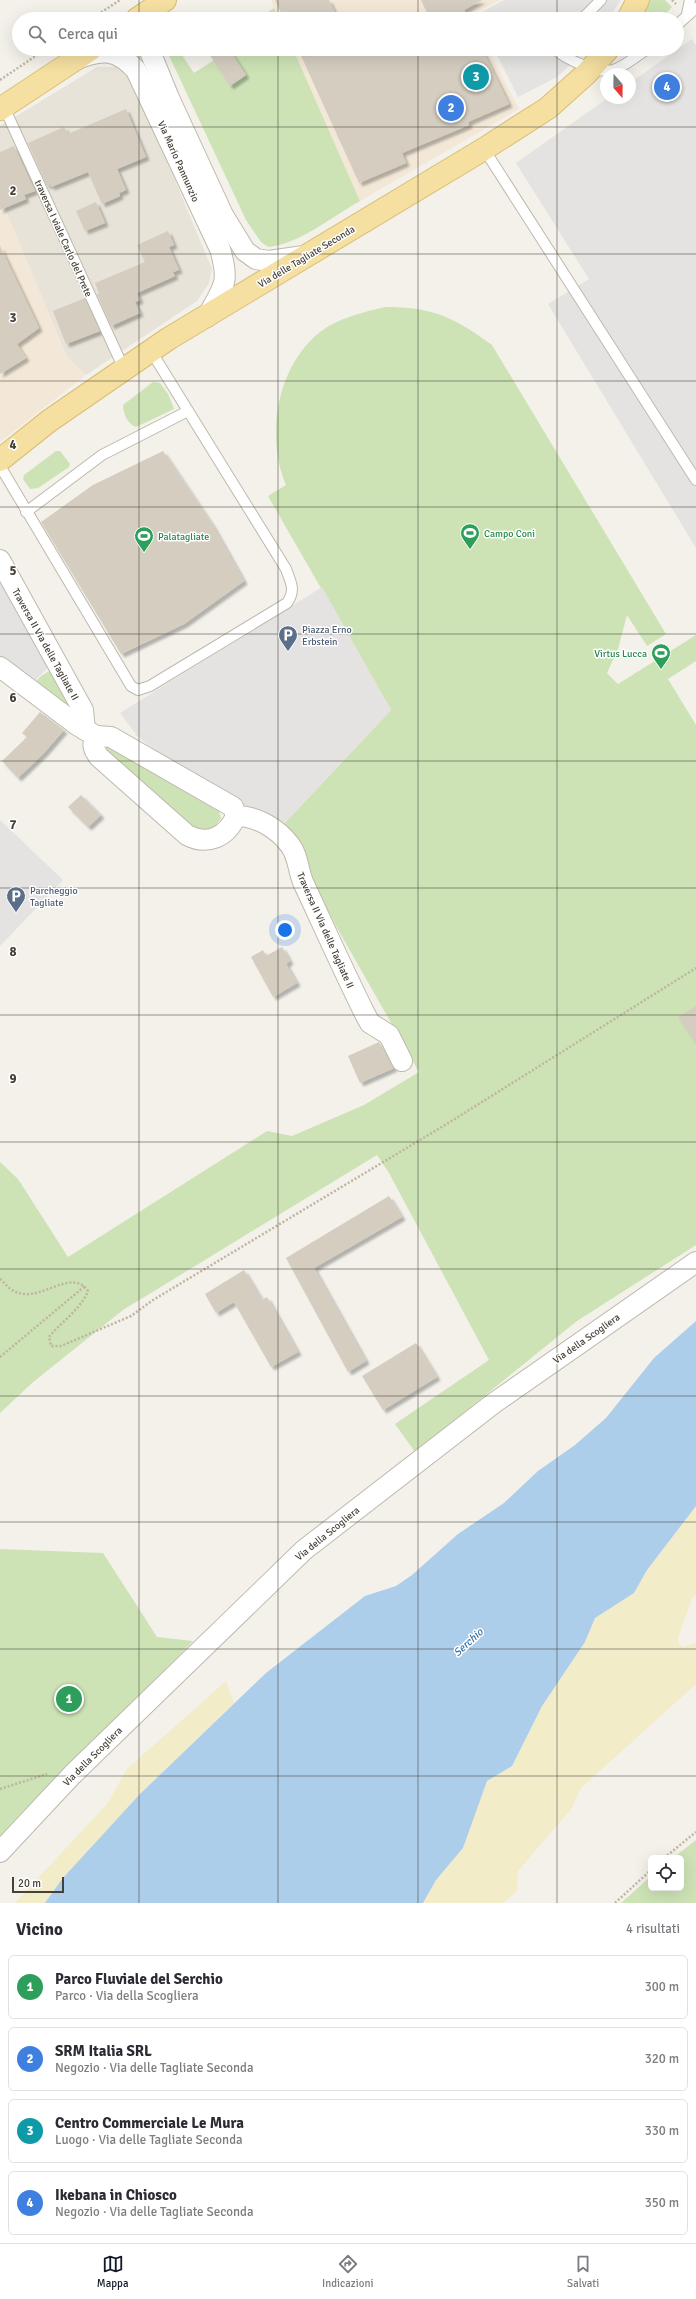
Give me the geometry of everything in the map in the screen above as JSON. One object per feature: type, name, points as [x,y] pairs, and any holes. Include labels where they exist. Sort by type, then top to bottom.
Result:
[{"type":"main road","points":[[632,12],[638,0]]},
{"type":"main road","points":[[2,108],[80,56]]},
{"type":"main road","name":"Via delle Tagliate Seconda","points":[[0,460],[49,421],[150,351],[484,149],[548,108],[602,56]]},
{"type":"street","name":"Via Mario Pannunzio","points":[[121,56],[126,58],[136,70],[220,249],[226,270],[222,289],[207,317]]},
{"type":"street","name":"Via Mario Pannunzio","points":[[152,56],[169,98],[223,215],[245,251],[256,259],[269,261],[308,255]]},
{"type":"street","name":"Traversa II Via delle Tagliate II","points":[[0,560],[83,710],[91,733],[94,749],[99,757],[187,835],[196,840],[207,841],[214,839],[231,827],[236,816],[248,816],[259,820],[276,831],[291,845],[302,880],[366,1016],[370,1023],[389,1035],[402,1061]]},
{"type":"street","points":[[0,667],[91,733],[111,737],[233,807],[236,816]]},
{"type":"street","name":"Via della Scogliera","points":[[0,1852],[72,1775],[304,1550],[494,1403],[696,1262]]},
{"type":"lane","points":[[589,12],[601,0]]},
{"type":"lane","points":[[690,0],[692,16]]},
{"type":"lane","points":[[692,16],[696,8]]},
{"type":"lane","points":[[562,56],[591,68],[612,70],[636,56]]},
{"type":"lane","name":"traversa I viale Carlo del Prete","points":[[2,108],[124,369]]},
{"type":"lane","points":[[484,149],[696,480]]},
{"type":"lane","points":[[0,466],[131,686],[138,690],[150,686],[287,603],[292,595],[293,589],[286,569],[150,351]]},
{"type":"lane","points":[[26,512],[102,455],[188,411]]},
{"type":"path","points":[[102,12],[120,0]]},
{"type":"path","points":[[0,80],[36,56]]},
{"type":"path","points":[[0,1279],[13,1291],[28,1296],[64,1283],[78,1283],[85,1286],[88,1291],[84,1300],[49,1337],[51,1346],[61,1346],[131,1316],[153,1300],[450,1122],[696,968]]},
{"type":"path","points":[[0,1357],[85,1286]]},
{"type":"path","points":[[0,1789],[39,1775],[57,1773],[72,1775]]},
{"type":"path","points":[[668,1855],[696,1832]]},
{"type":"path","points":[[615,1903],[648,1873]]},
{"type":"shaded area","points":[[271,0],[500,0],[477,12],[276,12]]},
{"type":"shaded area","points":[[504,0],[621,0],[613,12],[482,12]]},
{"type":"shaded area","points":[[692,39],[696,45],[696,548],[548,304],[589,279],[516,163],[600,104],[636,104],[636,79],[668,56],[684,56],[684,45]]},
{"type":"shaded area","points":[[296,56],[492,56],[519,109],[360,201]]},
{"type":"shaded area","points":[[498,56],[580,56],[557,77],[518,97]]},
{"type":"shaded area","points":[[97,67],[119,67],[134,82],[212,269],[209,283],[197,301],[86,375],[67,357],[0,197],[0,126]]},
{"type":"shaded area","points":[[0,197],[67,357],[86,375],[0,442]]},
{"type":"shaded area","points":[[0,571],[50,665],[32,684],[0,660]]},
{"type":"shaded area","name":"Piazza Erno Erbstein","points":[[322,587],[391,710],[281,827],[164,757],[138,737],[120,713]]},
{"type":"shaded area","name":"Parcheggio Tagliate","points":[[0,820],[63,880],[0,946]]},
{"type":"green space","points":[[645,0],[665,0],[672,7],[667,12],[639,12]]},
{"type":"green space","points":[[274,8],[276,12],[268,12]]},
{"type":"green space","points":[[169,56],[183,56],[194,73],[220,56],[296,56],[360,201],[303,236],[279,245],[268,247],[261,242],[246,220]]},
{"type":"green space","points":[[385,307],[417,309],[442,316],[466,327],[492,345],[666,634],[647,646],[627,615],[618,649],[607,673],[618,684],[696,635],[696,661],[668,679],[696,725],[696,1245],[577,1321],[415,1452],[395,1424],[489,1360],[389,1173],[377,1155],[123,1310],[32,1383],[0,1413],[0,1162],[18,1179],[68,1257],[267,1131],[292,1136],[364,1105],[419,1072],[336,926],[306,867],[281,827],[391,710],[268,496],[286,485],[280,466],[276,445],[276,424],[279,403],[285,382],[294,363],[305,346],[320,332],[343,319]]},
{"type":"green space","points":[[153,382],[160,383],[168,394],[174,409],[136,427],[133,426],[126,418],[123,405]]},
{"type":"green space","points":[[56,451],[60,451],[70,464],[69,467],[38,488],[30,489],[23,479],[24,475]]},
{"type":"green space","points":[[52,669],[75,713],[32,686],[40,677]]},
{"type":"green space","points":[[109,742],[218,809],[221,818],[214,829],[197,834],[103,755],[102,746]]},
{"type":"green space","points":[[0,1549],[103,1553],[157,1637],[193,1641],[0,1841]]},
{"type":"green space","points":[[696,1840],[696,1903],[621,1903],[648,1879],[648,1891],[684,1891],[684,1855],[677,1855]]},
{"type":"sand","points":[[696,1506],[696,1595],[692,1598],[678,1638],[679,1644],[684,1647],[696,1643],[696,1684],[581,1788],[572,1808],[518,1871],[517,1891],[503,1903],[423,1903],[436,1880],[463,1848],[487,1781],[512,1766],[542,1706],[585,1642],[595,1618],[634,1593],[647,1570]]},
{"type":"sand","points":[[226,1681],[234,1703],[139,1795],[62,1879],[45,1903],[15,1903],[107,1804],[127,1769]]},
{"type":"water","name":"Serchio","points":[[696,1321],[696,1506],[647,1570],[634,1593],[595,1618],[585,1642],[542,1706],[512,1766],[487,1781],[463,1848],[436,1880],[423,1903],[45,1903],[62,1879],[139,1795],[266,1673],[365,1596],[396,1586],[412,1575],[458,1534],[504,1503],[538,1471],[575,1445],[606,1418],[654,1358]]},
{"type":"building","points":[[275,0],[329,0],[335,12],[281,12]]},
{"type":"building","points":[[421,0],[482,0],[464,10],[465,12],[427,12]]},
{"type":"building","points":[[211,56],[234,56],[246,75],[230,86]]},
{"type":"building","points":[[301,56],[485,56],[509,104],[468,122],[469,125],[402,153],[406,163],[359,183]]},
{"type":"building","points":[[126,109],[146,157],[117,169],[126,190],[119,193],[120,196],[102,204],[88,172],[51,187],[50,184],[47,186],[28,143],[64,127],[68,134]]},
{"type":"building","points":[[14,146],[35,191],[24,195],[26,199],[0,210],[0,152]]},
{"type":"building","points":[[96,202],[105,223],[85,231],[76,211]]},
{"type":"building","points":[[168,231],[174,245],[169,247],[179,270],[173,272],[175,276],[137,293],[140,300],[135,302],[140,313],[111,326],[97,294],[99,293],[95,283],[145,262],[137,245]]},
{"type":"building","points":[[0,246],[39,328],[17,344],[26,358],[0,374]]},
{"type":"building","points":[[85,298],[100,331],[66,344],[53,311]]},
{"type":"building","name":"Palatagliate","points":[[163,451],[212,524],[244,581],[184,624],[121,654],[41,522],[93,485]]},
{"type":"building","points":[[40,712],[64,730],[44,753],[18,778],[2,761],[27,737],[22,733]]},
{"type":"building","points":[[81,795],[101,815],[88,827],[68,807]]},
{"type":"building","points":[[282,947],[290,961],[286,964],[297,983],[273,997],[251,957],[263,950],[266,956]]},
{"type":"building","points":[[696,1006],[696,1044],[678,1017]]},
{"type":"building","points":[[379,1042],[394,1068],[360,1083],[348,1056]]},
{"type":"building","points":[[389,1196],[402,1217],[314,1268],[366,1361],[348,1372],[286,1258]]},
{"type":"building","points":[[244,1270],[262,1300],[267,1297],[298,1352],[271,1367],[234,1302],[216,1313],[205,1294]]},
{"type":"building","points":[[416,1343],[437,1377],[383,1410],[362,1376]]},
{"type":"place","name":"Centro Commerciale Le Mura","points":[[476,77]]},
{"type":"place","name":"Ikebana in Chiosco","points":[[667,87]]},
{"type":"place","name":"SRM Italia SRL","points":[[451,108]]},
{"type":"place","name":"Campo Coni","points":[[470,550]]},
{"type":"place","name":"Palatagliate","points":[[144,553]]},
{"type":"place","name":"Piazza Erno Erbstein","points":[[288,652]]},
{"type":"place","name":"Virtus Lucca","points":[[661,670]]},
{"type":"place","name":"Parcheggio Tagliate","points":[[16,913]]},
{"type":"place","name":"Parco Fluviale del Serchio","points":[[69,1699]]}]
